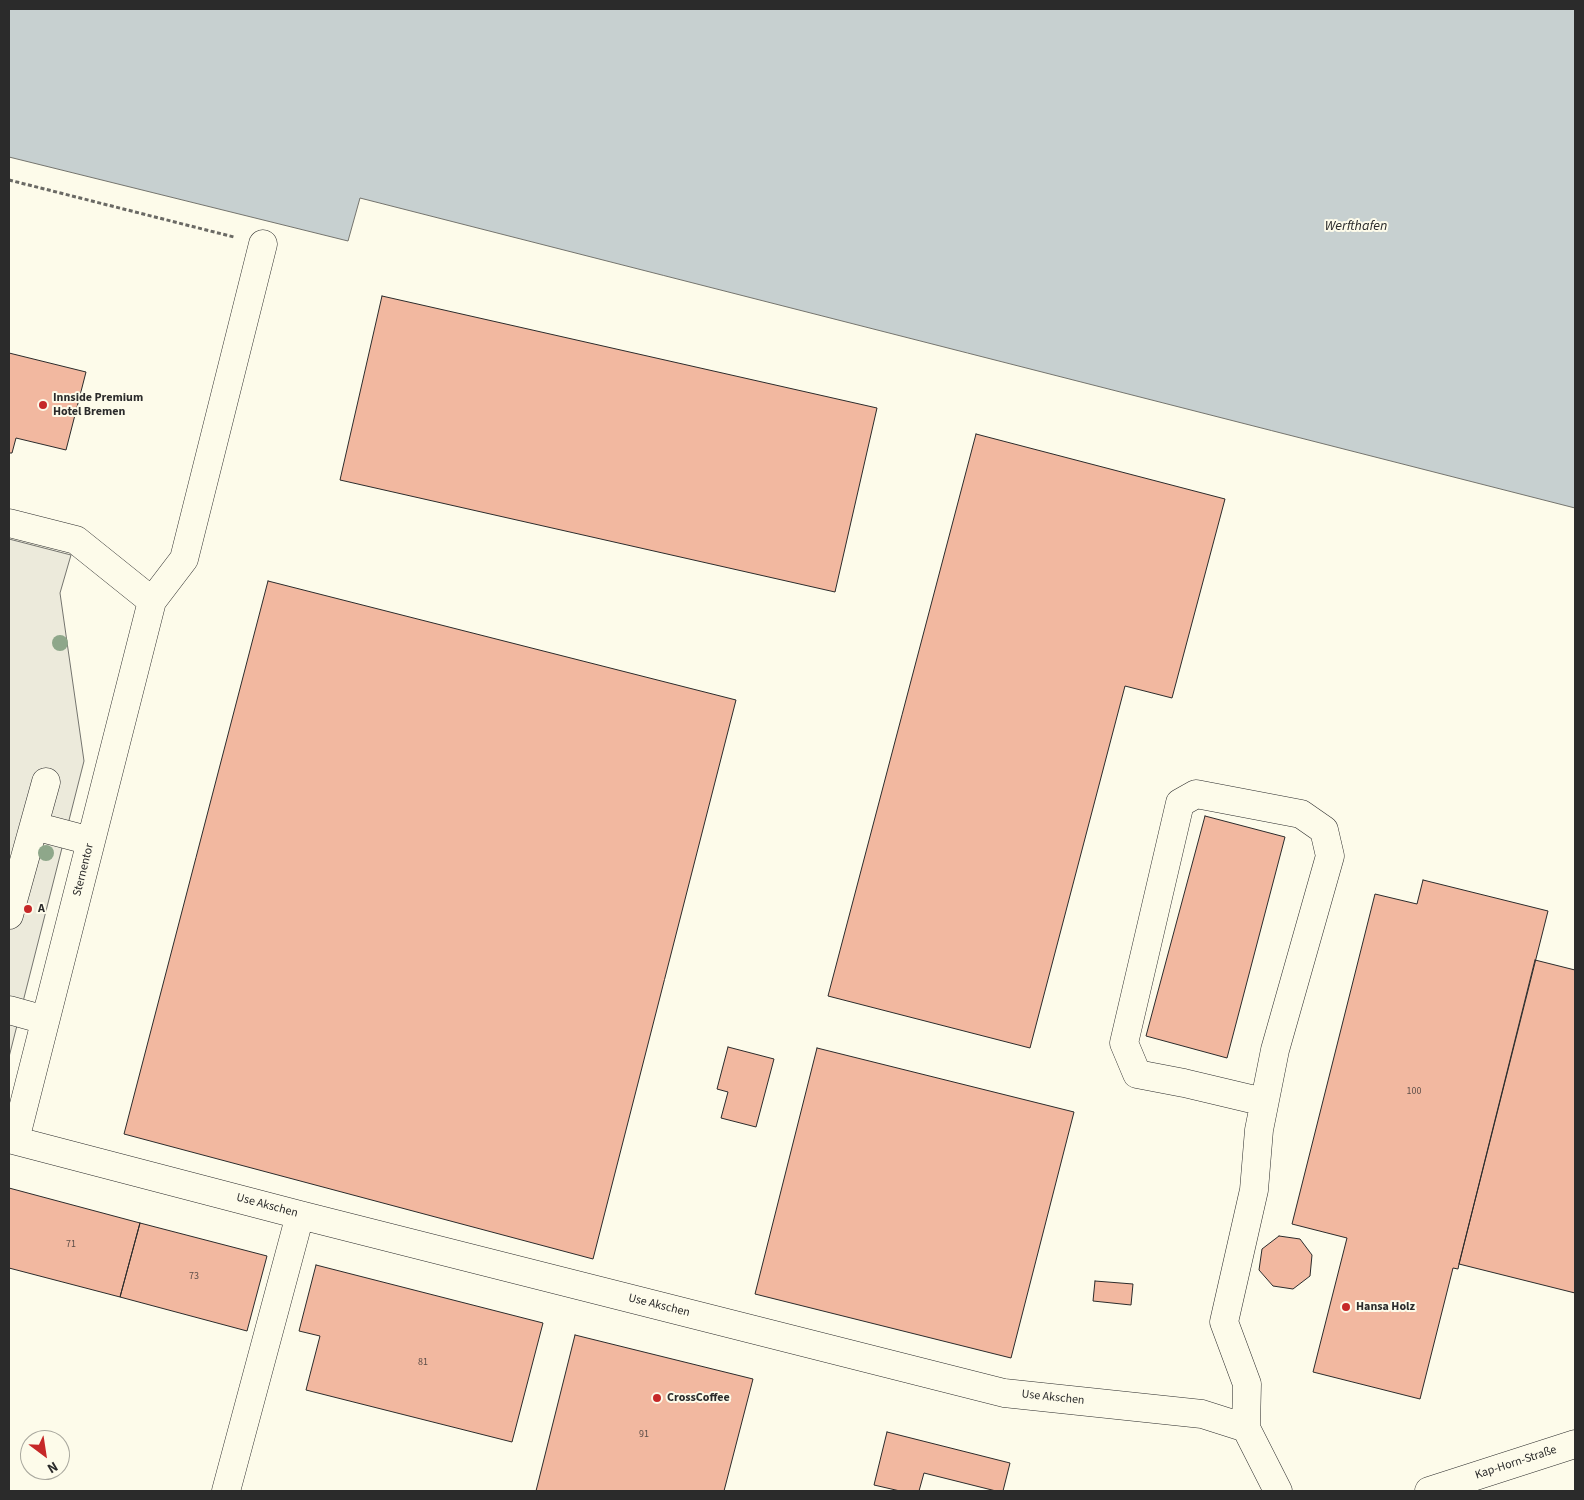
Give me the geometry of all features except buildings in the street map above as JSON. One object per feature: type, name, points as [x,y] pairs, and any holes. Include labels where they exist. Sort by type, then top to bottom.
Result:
[{"type":"street","points":[[9,523],[76,540],[152,601],[184,558],[263,244]]},
{"type":"street","name":"Sternentor","points":[[12,1139],[45,1020],[152,601]]},
{"type":"street","points":[[9,915],[46,782]]},
{"type":"street","points":[[1264,1102],[1184,1082],[1137,1074],[1124,1043],[1180,803],[1196,794],[1301,814],[1324,830],[1330,856],[1275,1050],[1259,1130],[1254,1190],[1224,1322],[1248,1384],[1246,1428],[1278,1491]]},
{"type":"street","points":[[34,826],[91,841]]},
{"type":"street","points":[[9,1010],[45,1020]]},
{"type":"street","name":"Use Akschen","points":[[12,1139],[300,1215],[1004,1393],[1202,1414],[1246,1428]]},
{"type":"street","points":[[226,1491],[300,1215]]},
{"type":"street","name":"Kap-Horn-Straße","points":[[1429,1491],[1575,1444]]},
{"type":"path","points":[[9,180],[263,244]]},
{"type":"shaded area","name":"A","points":[[9,539],[71,555],[60,593],[84,761],[9,1057]]},
{"type":"water","name":"Werfthafen","points":[[9,9],[1575,9],[1575,508],[360,198],[348,241],[9,157]]},
{"type":"place","name":"Innside Premium Hotel Bremen","points":[[43,405]]},
{"type":"place","name":"A","points":[[28,909]]},
{"type":"place","name":"Hansa Holz","points":[[1346,1307]]},
{"type":"place","name":"CrossCoffee","points":[[657,1398]]}]
